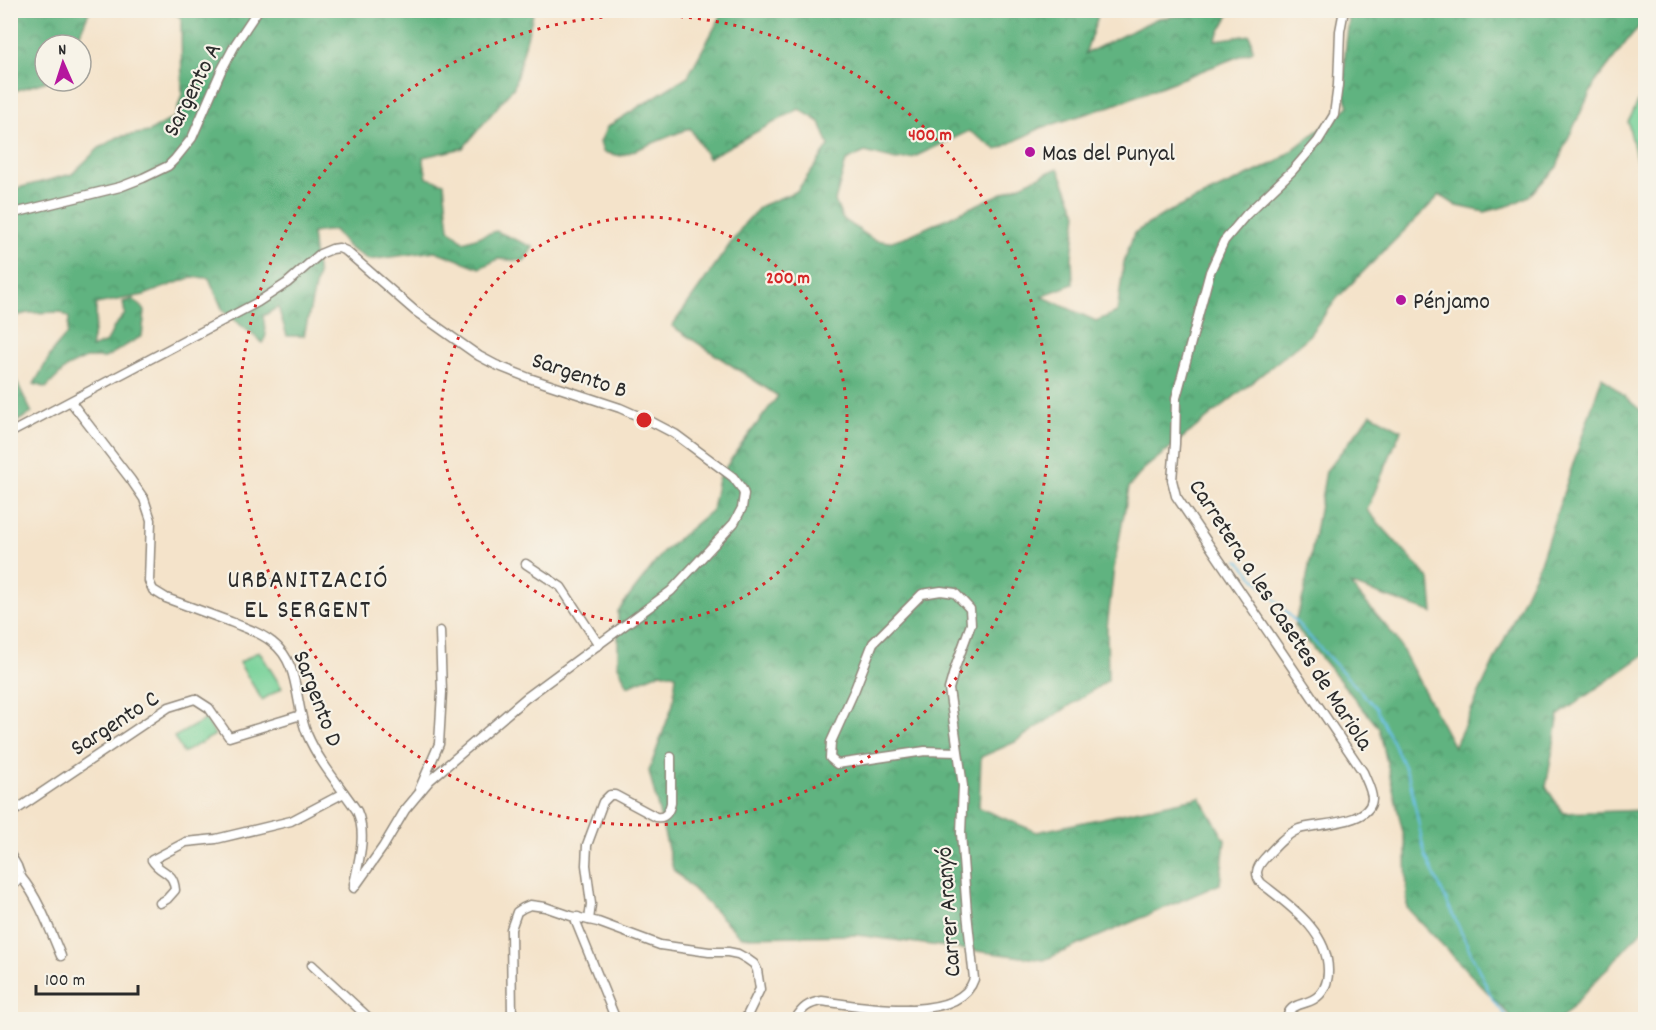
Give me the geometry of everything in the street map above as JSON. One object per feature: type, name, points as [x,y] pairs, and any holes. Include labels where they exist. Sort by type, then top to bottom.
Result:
[{"type":"street","name":"Sargento A","points":[[10,214],[120,187],[168,166],[192,138],[221,71],[258,10]]},
{"type":"street","name":"Carretera a les Casetes de Mariola","points":[[1287,1020],[1290,1008],[1315,999],[1322,992],[1328,978],[1329,963],[1326,952],[1312,928],[1261,883],[1257,878],[1257,872],[1260,864],[1271,851],[1291,834],[1301,829],[1360,816],[1370,806],[1371,791],[1363,772],[1176,496],[1172,480],[1176,398],[1210,272],[1224,241],[1246,215],[1293,170],[1318,141],[1334,115],[1338,85],[1340,31],[1344,10]]},
{"type":"street","name":"Sargento B","points":[[10,433],[277,291],[320,254],[339,248],[346,251],[415,311],[480,356],[496,365],[611,405],[654,423],[694,447],[733,477],[744,494],[742,508],[726,532],[664,597],[526,698],[437,774],[405,810],[354,888]]},
{"type":"street","name":"Sargento D","points":[[71,402],[131,480],[147,506],[151,520],[149,581],[153,590],[166,598],[256,632],[273,642],[291,666],[300,715],[315,750],[357,811],[362,827],[354,888]]},
{"type":"street","points":[[526,564],[561,587],[599,645]]},
{"type":"street","name":"Carrer Aranyó","points":[[795,1020],[807,1005],[822,1001],[909,1010],[937,1007],[952,1002],[964,994],[974,979],[961,833],[963,786],[949,689],[971,624],[970,609],[955,593],[941,591],[922,594],[873,643],[831,742],[830,758],[837,765],[925,752],[958,752]]},
{"type":"street","points":[[418,794],[439,744],[442,692],[440,631]]},
{"type":"street","name":"Sargento C","points":[[10,814],[169,707],[195,699],[209,708],[229,737],[300,715]]},
{"type":"street","points":[[589,920],[591,904],[586,851],[588,839],[603,802],[610,795],[615,795],[656,817],[665,816],[671,803],[671,757]]},
{"type":"street","points":[[160,903],[175,890],[174,881],[170,875],[156,867],[152,860],[186,842],[216,839],[291,821],[344,793]]},
{"type":"street","points":[[10,855],[45,920],[61,956]]},
{"type":"street","points":[[10,889],[21,877]]},
{"type":"street","points":[[512,1020],[511,929],[517,912],[530,906],[545,907],[598,922],[660,945],[687,950],[738,954],[754,964],[760,989],[745,1020]]},
{"type":"street","points":[[574,916],[616,1020]]},
{"type":"street","points":[[312,965],[371,1020]]},
{"type":"street","points":[[909,1010],[910,1020]]},
{"type":"green space","points":[[11,10],[91,11],[80,33],[33,33],[33,85],[11,92]]},
{"type":"green space","points":[[172,11],[534,11],[514,87],[463,148],[423,157],[427,178],[444,183],[449,229],[464,242],[496,231],[533,247],[524,261],[498,259],[480,268],[435,251],[369,260],[349,248],[334,230],[312,233],[318,274],[304,336],[287,336],[278,307],[263,316],[266,335],[263,343],[223,311],[209,278],[192,277],[144,295],[96,304],[96,320],[91,348],[107,342],[114,327],[125,314],[123,302],[133,299],[145,311],[142,336],[105,358],[86,358],[67,367],[46,388],[34,384],[54,349],[67,334],[69,318],[61,312],[28,313],[11,317],[10,190],[72,174],[99,148],[118,137],[149,132],[175,117],[182,94],[181,18]]},
{"type":"green space","points":[[727,11],[1098,11],[1085,54],[1158,18],[1231,11],[1215,40],[1250,35],[1253,51],[1111,106],[1041,128],[997,150],[969,131],[912,158],[896,160],[865,152],[846,161],[835,201],[842,218],[874,240],[889,242],[910,235],[1058,168],[1077,213],[1072,257],[1073,284],[1041,296],[1096,321],[1117,312],[1124,262],[1134,233],[1166,213],[1277,162],[1349,106],[1344,93],[1349,19],[1337,11],[1645,11],[1645,20],[1595,83],[1563,149],[1557,167],[1529,196],[1511,205],[1485,212],[1457,206],[1440,195],[1338,297],[1307,338],[1144,469],[1129,487],[1114,567],[1107,628],[1108,680],[1015,742],[981,757],[979,808],[1037,832],[1200,797],[1225,840],[1220,884],[1044,960],[856,935],[741,937],[673,869],[649,771],[673,704],[676,675],[661,672],[628,686],[618,666],[618,611],[664,551],[712,510],[718,479],[778,396],[672,326],[745,223],[761,206],[797,191],[829,146],[820,122],[799,109],[708,158],[690,128],[621,156],[603,152],[600,142],[607,127],[688,76],[721,16]]},
{"type":"green space","points":[[1645,88],[1646,192],[1644,192],[1628,122]]},
{"type":"green space","points":[[10,368],[32,413],[11,425],[11,400],[13,399]]},
{"type":"green space","points":[[1602,377],[1645,414],[1645,654],[1559,715],[1546,787],[1563,813],[1645,810],[1645,927],[1561,1019],[1513,1019],[1407,908],[1406,846],[1379,728],[1294,625],[1304,594],[1326,471],[1371,414],[1401,430],[1367,510],[1430,580],[1433,613],[1350,584],[1396,638],[1454,747],[1540,563]]},
{"type":"green space","points":[[259,651],[282,688],[262,700],[239,663]]},
{"type":"green space","points":[[206,719],[215,735],[183,753],[174,737]]},
{"type":"waterway","points":[[1238,560],[1376,708],[1409,777],[1425,855],[1493,1000],[1509,1020]]},
{"type":"place","name":"Mas del Punyal","points":[[1030,152]]},
{"type":"place","name":"Pénjamo","points":[[1401,300]]},
{"type":"district","name":"URBANITZACIÓ EL SERGENT","points":[[308,593]]}]
